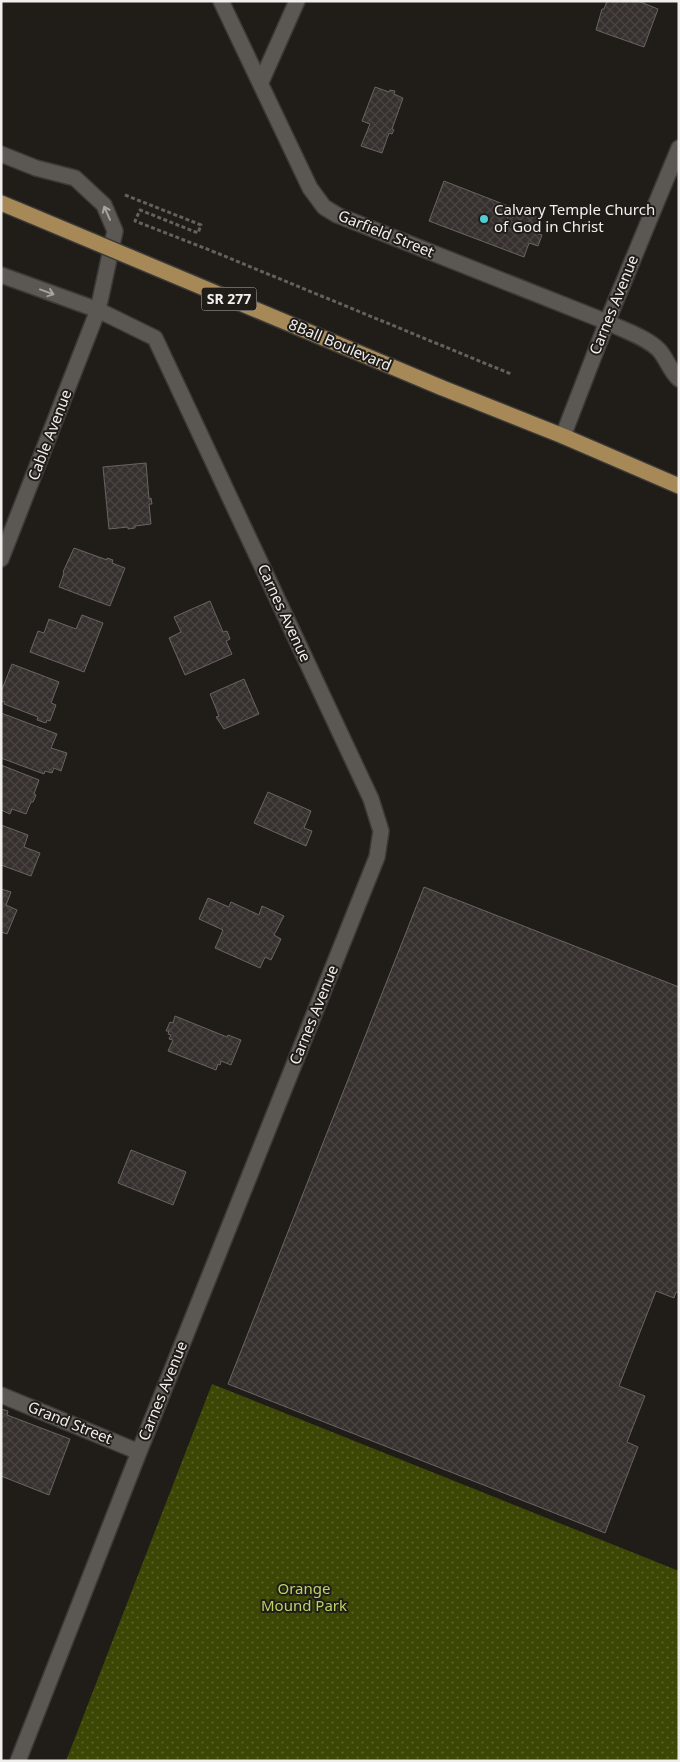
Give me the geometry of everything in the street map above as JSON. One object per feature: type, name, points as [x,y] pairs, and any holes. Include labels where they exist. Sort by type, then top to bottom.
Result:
[{"type":"main road","name":"8Ball Boulevard","points":[[1,203],[440,388],[563,436],[679,486]]},
{"type":"street","name":"Garfield Street","points":[[221,1],[310,188],[324,207],[337,215],[607,322],[657,348],[679,379]]},
{"type":"street","points":[[261,82],[296,1]]},
{"type":"street","name":"Carnes Avenue","points":[[563,436],[607,322],[679,148]]},
{"type":"street","name":"Cable Avenue","points":[[1,154],[36,168],[75,178],[104,206],[115,231],[98,310],[1,559]]},
{"type":"street","name":"Carnes Avenue","points":[[1,275],[98,310],[155,338],[372,799],[381,831],[377,858],[139,1452],[18,1761]]},
{"type":"street","name":"Grand Street","points":[[1,1395],[139,1452]]},
{"type":"path","points":[[94,196],[110,189],[202,225],[198,233],[140,210],[135,221],[511,374]]},
{"type":"green space","name":"Orange Mound Park","points":[[212,1384],[679,1571],[679,1761],[66,1761]]},
{"type":"building","points":[[607,1],[638,1],[658,9],[644,47],[596,30],[602,9],[604,9]]},
{"type":"building","points":[[375,87],[389,92],[390,90],[395,91],[394,94],[403,98],[392,129],[394,130],[392,134],[389,133],[382,153],[361,146],[370,124],[362,121]]},
{"type":"building","name":"Calvary Temple Church of God in Christ","points":[[444,181],[539,218],[533,232],[542,235],[538,246],[529,243],[524,257],[429,221]]},
{"type":"building","points":[[146,463],[149,499],[151,498],[152,504],[149,504],[151,524],[128,529],[128,527],[109,529],[103,467]]},
{"type":"building","points":[[74,548],[107,560],[107,558],[113,560],[112,563],[125,568],[110,606],[59,587],[63,572]]},
{"type":"building","points":[[210,601],[223,632],[227,631],[230,639],[226,641],[232,654],[185,675],[169,638],[181,632],[174,617]]},
{"type":"building","points":[[82,615],[103,623],[84,672],[30,652],[38,631],[44,633],[49,619],[76,629]]},
{"type":"building","points":[[12,664],[59,682],[51,703],[56,705],[50,721],[47,720],[46,723],[37,720],[38,717],[4,704],[5,702],[1,701],[1,692]]},
{"type":"building","points":[[244,679],[259,714],[224,729],[216,717],[219,716],[210,694]]},
{"type":"building","points":[[1,713],[57,734],[51,748],[67,753],[61,771],[54,768],[52,773],[45,771],[44,774],[1,758]]},
{"type":"building","points":[[1,765],[39,780],[34,794],[36,795],[26,814],[12,809],[10,814],[1,810]]},
{"type":"building","points":[[268,792],[311,811],[304,828],[312,831],[306,846],[254,823]]},
{"type":"building","points":[[1,825],[28,835],[24,847],[40,853],[31,876],[1,865]]},
{"type":"building","points":[[424,887],[679,987],[679,1293],[676,1292],[674,1298],[656,1291],[619,1386],[645,1396],[627,1442],[638,1447],[605,1533],[228,1384]]},
{"type":"building","points":[[1,889],[11,892],[6,905],[17,910],[7,934],[1,932]]},
{"type":"building","points":[[208,898],[229,907],[231,902],[259,915],[262,906],[284,916],[274,935],[281,939],[271,960],[265,957],[260,968],[215,948],[223,930],[199,919]]},
{"type":"building","points":[[175,1016],[227,1037],[228,1035],[241,1040],[231,1065],[221,1061],[216,1070],[168,1051],[173,1040],[169,1039],[171,1035],[168,1034],[169,1031],[166,1031],[170,1022],[173,1023]]},
{"type":"building","points":[[131,1150],[186,1172],[173,1205],[118,1183]]},
{"type":"building","points":[[1,1409],[8,1411],[7,1415],[70,1439],[49,1495],[1,1476]]},
{"type":"place","name":"Calvary Temple Church of God in Christ","points":[[484,219]]}]
